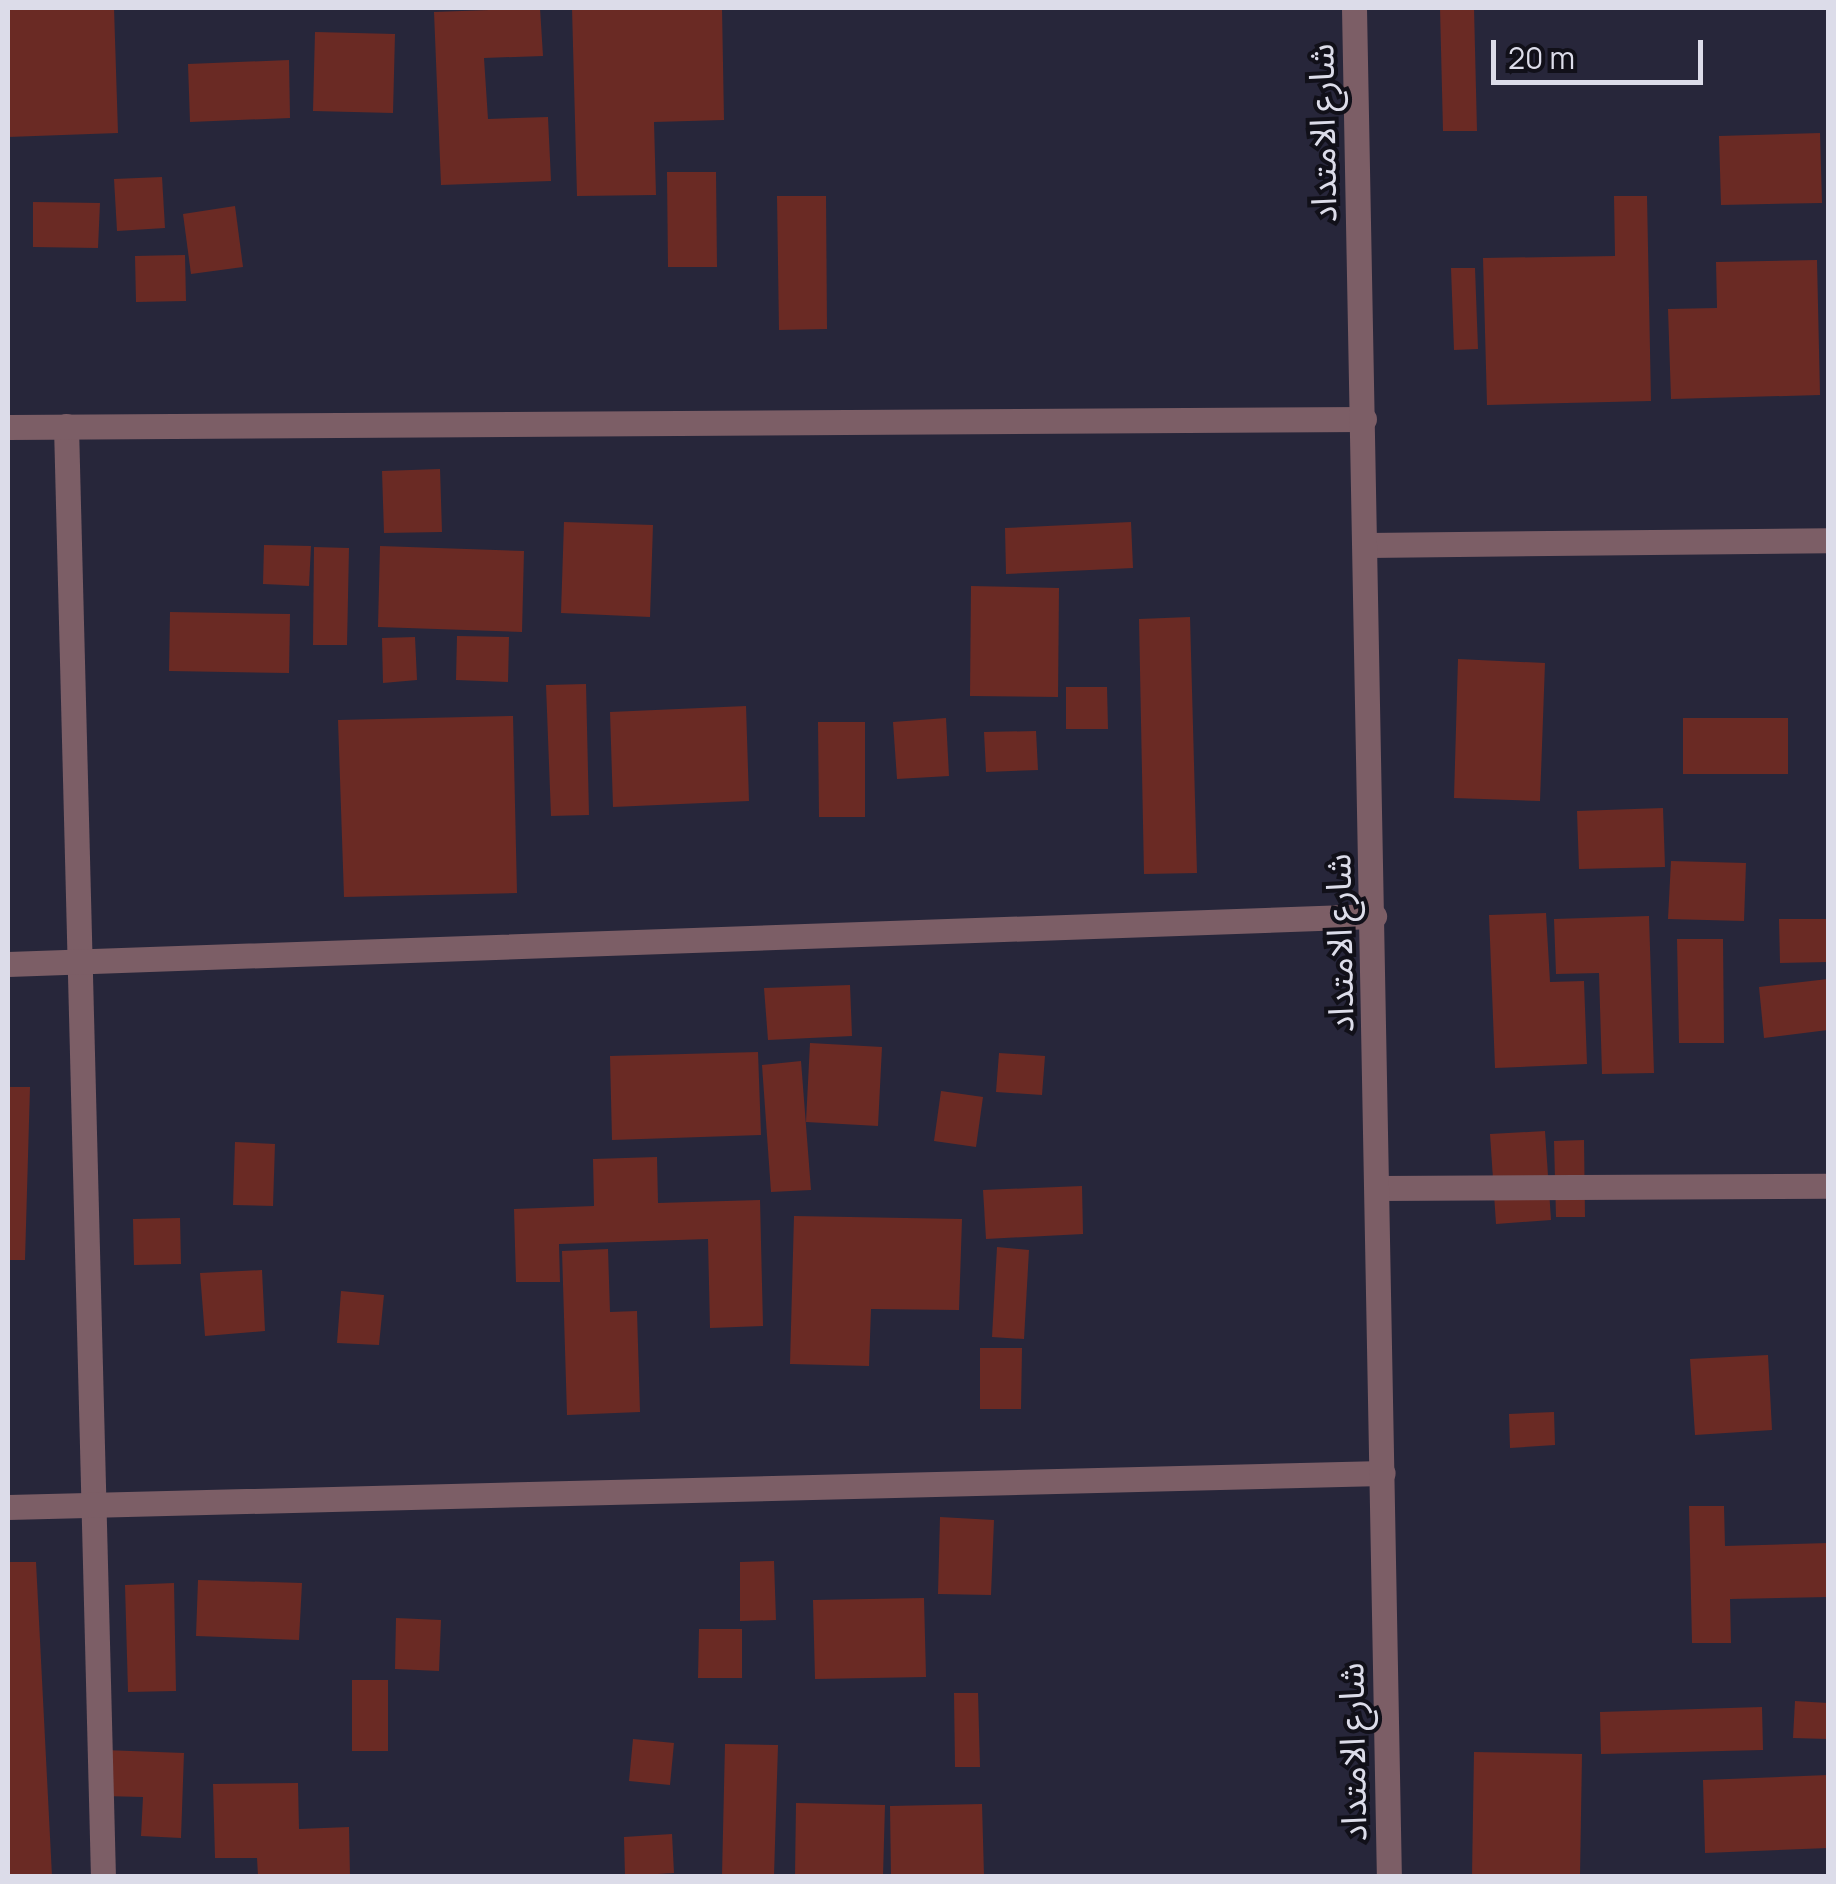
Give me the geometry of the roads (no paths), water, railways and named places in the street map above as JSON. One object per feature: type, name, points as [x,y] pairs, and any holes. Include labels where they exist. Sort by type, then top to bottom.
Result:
[{"type":"street","name":"شارع الامتداد","points":[[1354,8],[1380,1188],[1389,1876]]},
{"type":"street","points":[[8,427],[1364,419]]},
{"type":"street","points":[[66,426],[103,1876]]},
{"type":"street","points":[[1367,545],[1828,540]]},
{"type":"street","points":[[8,964],[1374,916]]},
{"type":"street","points":[[1380,1188],[1828,1186]]},
{"type":"street","points":[[8,1507],[1383,1472]]}]
